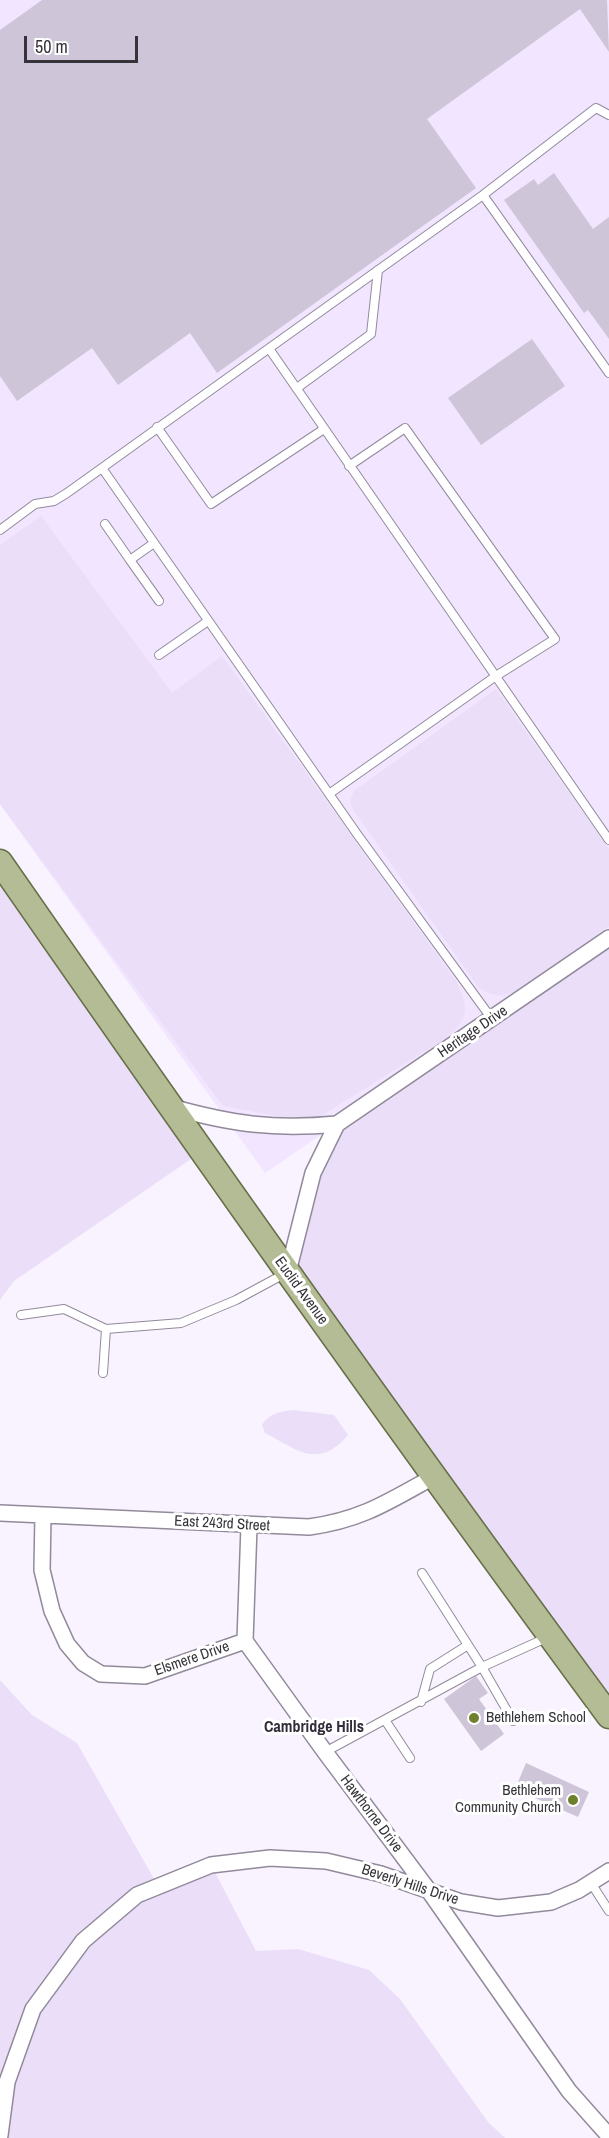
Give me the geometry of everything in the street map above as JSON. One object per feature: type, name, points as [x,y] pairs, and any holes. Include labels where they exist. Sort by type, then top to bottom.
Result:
[{"type":"main road","name":"Euclid Avenue","points":[[0,862],[170,1107],[433,1477],[609,1716]]},
{"type":"street","name":"Heritage Drive","points":[[170,1107],[228,1123],[295,1128],[337,1124],[609,938]]},
{"type":"street","name":"Heritage Drive","points":[[288,1272],[313,1173],[337,1124]]},
{"type":"street","name":"East 243rd Street","points":[[0,1513],[309,1527],[342,1523],[375,1511],[433,1477]]},
{"type":"street","name":"Elsmere Drive","points":[[43,1515],[42,1570],[52,1611],[67,1644],[84,1663],[101,1674],[145,1676],[245,1641]]},
{"type":"street","points":[[245,1641],[249,1526]]},
{"type":"street","name":"Hawthorne Drive","points":[[245,1641],[324,1752],[429,1891],[569,2091],[609,2136]]},
{"type":"street","name":"Beverly Hills Drive","points":[[0,2135],[7,2082],[33,2009],[83,1941],[137,1895],[211,1865],[270,1858],[326,1861],[381,1874],[461,1902],[498,1908],[551,1902],[591,1883],[609,1871]]},
{"type":"lane","points":[[0,530],[35,504],[54,501],[67,493],[157,427],[270,350],[483,195],[596,108],[609,115]]},
{"type":"lane","points":[[483,195],[609,373]]},
{"type":"lane","points":[[297,388],[371,334],[378,270]]},
{"type":"lane","points":[[270,350],[609,840]]},
{"type":"lane","points":[[157,427],[211,504],[324,429]]},
{"type":"lane","points":[[329,794],[496,676],[555,639],[405,428],[349,466]]},
{"type":"lane","points":[[102,468],[329,794],[492,1019]]},
{"type":"lane","points":[[105,524],[159,601]]},
{"type":"lane","points":[[130,560],[154,543]]},
{"type":"lane","points":[[159,655],[208,621]]},
{"type":"lane","points":[[21,1315],[64,1310],[106,1329],[181,1323],[236,1300],[288,1272]]},
{"type":"lane","points":[[104,1373],[106,1329]]},
{"type":"lane","points":[[422,1573],[513,1720]]},
{"type":"lane","points":[[324,1752],[421,1702],[482,1667],[551,1636]]},
{"type":"lane","points":[[421,1702],[430,1669],[468,1645]]},
{"type":"lane","points":[[386,1720],[411,1758]]},
{"type":"lane","points":[[591,1883],[609,1911]]},
{"type":"shaded area","points":[[0,0],[609,0],[609,938],[265,1173],[0,804]]},
{"type":"shaded area","points":[[41,516],[172,693],[222,656],[456,981],[463,998],[465,1012],[454,1031],[316,1119],[283,1117],[223,1106],[0,804],[0,545]]},
{"type":"shaded area","points":[[496,689],[609,849],[609,926],[517,991],[498,995],[479,988],[354,811],[350,801],[354,791]]},
{"type":"shaded area","points":[[0,862],[201,1152],[14,1281],[0,1300]]},
{"type":"shaded area","points":[[609,938],[609,1715],[288,1272],[337,1124]]},
{"type":"shaded area","points":[[293,1410],[334,1415],[348,1435],[337,1446],[327,1452],[317,1454],[298,1450],[265,1433],[262,1425],[268,1418],[279,1412]]},
{"type":"shaded area","points":[[0,1680],[32,1715],[77,1743],[158,1886],[211,1865],[256,1951],[298,1949],[369,1970],[400,1999],[488,2122],[505,2138],[0,2138]]},
{"type":"building","points":[[42,0],[607,0],[609,52],[580,9],[427,119],[476,188],[217,373],[190,333],[118,385],[92,348],[17,401],[0,376],[0,30]]},
{"type":"building","points":[[554,173],[593,229],[609,217],[609,339],[588,310],[584,313],[504,200],[534,179],[538,185]]},
{"type":"building","points":[[532,339],[565,386],[481,445],[448,398]]},
{"type":"building","points":[[476,1676],[488,1693],[479,1699],[504,1734],[481,1751],[444,1699]]},
{"type":"building","points":[[526,1763],[589,1792],[578,1817],[515,1789]]},
{"type":"place","name":"Bethlehem School","points":[[474,1718]]},
{"type":"place","name":"Bethlehem Community Church","points":[[573,1800]]},
{"type":"district","name":"Cambridge Hills","points":[[314,1728]]}]
